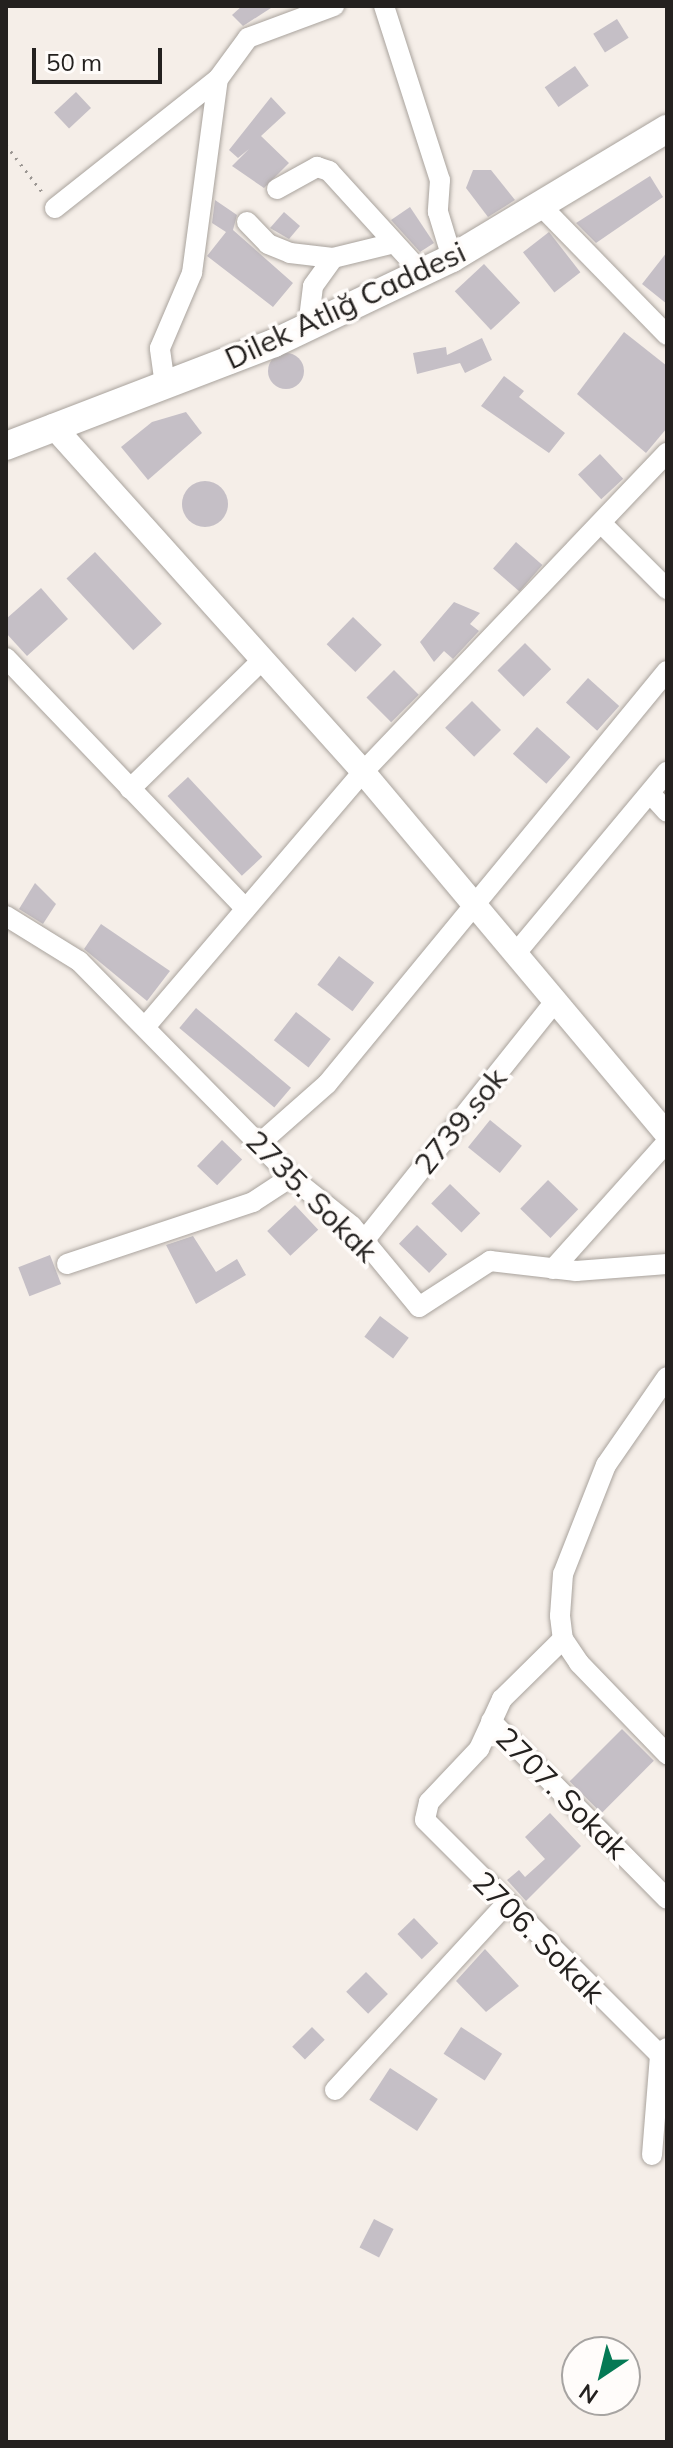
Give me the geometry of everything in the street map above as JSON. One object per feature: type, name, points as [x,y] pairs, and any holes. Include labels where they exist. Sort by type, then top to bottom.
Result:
[{"type":"main road","name":"Dilek Atlığ Caddesi","points":[[6,446],[308,327],[452,258],[544,209],[667,129]]},
{"type":"street","points":[[55,208],[218,79],[248,38],[303,10],[334,6]]},
{"type":"street","points":[[384,6],[440,180],[438,212],[452,258]]},
{"type":"street","points":[[165,385],[160,348],[192,273],[218,79]]},
{"type":"street","points":[[277,189],[317,167],[329,171],[390,244],[421,272]]},
{"type":"street","points":[[544,209],[667,335]]},
{"type":"street","points":[[247,222],[268,244],[333,258],[390,244]]},
{"type":"street","points":[[308,327],[313,286],[333,258]]},
{"type":"street","points":[[53,426],[363,772],[470,904],[516,953],[667,1134]]},
{"type":"street","points":[[145,1027],[363,772],[603,525],[667,453]]},
{"type":"street","points":[[603,525],[667,589]]},
{"type":"street","points":[[6,658],[246,909]]},
{"type":"street","points":[[130,789],[263,659]]},
{"type":"street","points":[[259,1144],[327,1084],[470,904],[667,671]]},
{"type":"street","points":[[516,953],[667,772]]},
{"type":"street","points":[[650,793],[667,812]]},
{"type":"street","name":"2735. Sokak","points":[[6,916],[79,961],[291,1177],[363,1242],[419,1307],[490,1261],[553,1269],[667,1264]]},
{"type":"street","name":"2739.sok","points":[[363,1242],[556,1000]]},
{"type":"street","points":[[553,1269],[667,1142]]},
{"type":"street","points":[[67,1264],[253,1202],[291,1177]]},
{"type":"street","points":[[667,1377],[610,1458],[563,1574],[563,1639],[667,1754]]},
{"type":"street","points":[[491,1721],[512,1688],[563,1639]]},
{"type":"street","name":"2706. Sokak","points":[[491,1721],[471,1761],[424,1813],[505,1905],[664,2052]]},
{"type":"street","name":"2707. Sokak","points":[[491,1721],[667,1899]]},
{"type":"street","points":[[335,2090],[505,1905]]},
{"type":"street","points":[[652,2155],[664,2052]]},
{"type":"path","points":[[6,145],[55,208]]},
{"type":"building","points":[[242,6],[274,6],[243,26],[232,15]]},
{"type":"building","points":[[617,19],[629,38],[605,52],[593,34]]},
{"type":"building","points":[[575,66],[589,86],[558,107],[545,87]]},
{"type":"building","points":[[76,92],[91,108],[69,129],[54,112]]},
{"type":"building","points":[[271,97],[286,113],[261,136],[289,163],[264,188],[232,166],[249,149],[238,158],[229,150]]},
{"type":"building","points":[[473,170],[491,170],[515,200],[488,217],[466,188]]},
{"type":"building","points":[[650,176],[663,197],[596,243],[576,223]]},
{"type":"building","points":[[215,200],[237,215],[233,230],[293,283],[273,307],[207,256],[226,232],[212,223]]},
{"type":"building","points":[[410,207],[434,243],[420,252],[391,220]]},
{"type":"building","points":[[284,212],[300,226],[289,239],[270,228]]},
{"type":"building","points":[[549,232],[580,272],[554,293],[523,252]]},
{"type":"building","points":[[667,252],[667,304],[642,284]]},
{"type":"building","points":[[484,264],[520,303],[491,330],[455,291]]},
{"type":"building","points":[[624,332],[667,366],[667,428],[646,453],[577,394]]},
{"type":"building","points":[[482,338],[492,360],[465,373],[460,363],[417,374],[413,353],[446,347],[447,355]]},
{"type":"building","points":[[286,353],[299,358],[304,371],[299,384],[286,389],[273,384],[268,371],[273,358]]},
{"type":"building","points":[[504,376],[524,391],[519,397],[565,433],[549,453],[481,406]]},
{"type":"building","points":[[186,412],[202,433],[148,480],[121,447],[152,422]]},
{"type":"building","points":[[600,454],[623,479],[601,499],[578,474]]},
{"type":"building","points":[[205,481],[221,488],[228,504],[221,520],[205,527],[189,520],[182,504],[189,488]]},
{"type":"building","points":[[516,542],[542,565],[519,591],[493,568]]},
{"type":"building","points":[[95,552],[162,624],[133,650],[66,579]]},
{"type":"building","points":[[41,588],[68,619],[27,656],[6,633],[6,619]]},
{"type":"building","points":[[454,602],[480,613],[470,624],[479,631],[453,659],[444,651],[434,662],[420,642]]},
{"type":"building","points":[[353,617],[382,645],[355,672],[327,644]]},
{"type":"building","points":[[525,643],[551,669],[524,697],[497,671]]},
{"type":"building","points":[[394,670],[419,695],[391,722],[366,698]]},
{"type":"building","points":[[588,678],[619,706],[597,731],[566,703]]},
{"type":"building","points":[[472,701],[501,730],[474,757],[445,728]]},
{"type":"building","points":[[537,727],[570,757],[546,784],[513,754]]},
{"type":"building","points":[[188,777],[262,857],[242,876],[168,796]]},
{"type":"building","points":[[35,883],[56,904],[43,924],[19,909]]},
{"type":"building","points":[[101,924],[170,971],[147,1001],[84,949]]},
{"type":"building","points":[[339,956],[374,982],[352,1011],[317,985]]},
{"type":"building","points":[[196,1008],[291,1088],[274,1108],[179,1028]]},
{"type":"building","points":[[296,1012],[331,1039],[309,1067],[274,1040]]},
{"type":"building","points":[[490,1120],[522,1146],[500,1173],[468,1147]]},
{"type":"building","points":[[222,1140],[242,1159],[217,1185],[197,1166]]},
{"type":"building","points":[[548,1180],[578,1209],[550,1238],[520,1209]]},
{"type":"building","points":[[450,1184],[480,1213],[461,1233],[431,1203]]},
{"type":"building","points":[[295,1205],[318,1230],[290,1256],[267,1231]]},
{"type":"building","points":[[417,1225],[447,1254],[429,1273],[399,1244]]},
{"type":"building","points":[[193,1236],[216,1272],[237,1259],[246,1275],[196,1304],[166,1245]]},
{"type":"building","points":[[50,1255],[61,1284],[29,1296],[18,1267]]},
{"type":"building","points":[[380,1316],[409,1338],[393,1358],[364,1337]]},
{"type":"building","points":[[622,1729],[654,1761],[601,1813],[570,1781]]},
{"type":"building","points":[[550,1813],[581,1846],[526,1901],[507,1880],[519,1870],[525,1877],[545,1859],[525,1837]]},
{"type":"building","points":[[414,1918],[438,1943],[422,1959],[397,1934]]},
{"type":"building","points":[[485,1949],[519,1986],[486,2012],[456,1981]]},
{"type":"building","points":[[366,1972],[388,1994],[368,2014],[346,1992]]},
{"type":"building","points":[[312,2027],[325,2040],[305,2060],[292,2047]]},
{"type":"building","points":[[461,2027],[502,2054],[485,2081],[444,2054]]},
{"type":"building","points":[[390,2068],[438,2099],[417,2131],[369,2100]]},
{"type":"building","points":[[374,2219],[394,2229],[379,2257],[359,2248]]}]
